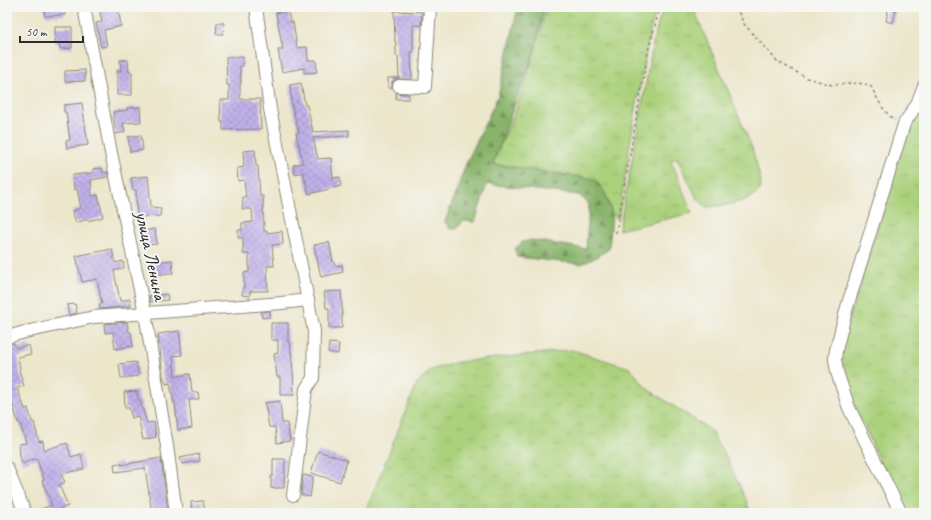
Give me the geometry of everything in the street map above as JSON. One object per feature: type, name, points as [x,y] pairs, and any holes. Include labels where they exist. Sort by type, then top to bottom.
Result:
[{"type":"street","name":"улица Ленина","points":[[84,7],[110,148],[145,313],[167,446],[176,513]]},
{"type":"street","points":[[256,7],[270,108],[314,331],[313,378],[306,389],[293,495]]},
{"type":"street","points":[[399,86],[426,87],[430,7]]},
{"type":"street","points":[[902,513],[849,408],[835,359],[847,308],[904,124],[917,104],[924,86]]},
{"type":"street","points":[[7,337],[94,317],[308,300]]},
{"type":"street","points":[[7,468],[25,513]]},
{"type":"path","points":[[616,233],[650,47],[660,7]]},
{"type":"path","points":[[736,7],[744,24],[778,62],[807,78],[832,85],[858,83],[870,85],[884,110],[891,118],[904,124]]},
{"type":"green space","points":[[518,7],[544,7],[533,55],[493,164],[595,179],[605,193],[612,214],[609,249],[593,259],[581,264],[517,257],[515,249],[522,242],[532,240],[586,249],[589,204],[579,195],[487,184],[475,222],[463,221],[457,229],[450,229],[445,222],[466,164],[498,96]]},
{"type":"green space","points":[[546,7],[658,7],[650,30],[618,219],[612,214],[605,193],[581,177],[492,164],[515,113],[536,48]]},
{"type":"green space","points":[[663,7],[693,7],[752,148],[761,181],[760,190],[748,199],[728,205],[706,207],[697,198],[677,158],[671,160],[692,213],[619,230],[654,39]]},
{"type":"green space","points":[[924,91],[924,513],[904,513],[887,479],[864,425],[850,401],[843,378],[839,351],[908,128]]},
{"type":"green space","points":[[572,350],[630,368],[646,388],[710,430],[728,461],[747,502],[750,513],[365,513],[417,383],[431,370],[458,362]]},
{"type":"building","points":[[44,7],[64,7],[65,15],[45,16]]},
{"type":"building","points":[[99,7],[118,7],[121,26],[104,30],[107,46],[101,47],[96,23],[102,22]]},
{"type":"building","points":[[888,9],[896,10],[893,23],[886,21]]},
{"type":"building","points":[[288,11],[290,22],[293,22],[297,48],[307,47],[308,60],[316,60],[317,72],[304,73],[304,68],[282,72],[278,50],[283,50],[276,13]]},
{"type":"building","points":[[394,11],[422,12],[421,25],[413,25],[413,52],[411,52],[412,79],[396,79],[392,82],[392,88],[388,88],[388,78],[399,78],[398,56],[396,56]]},
{"type":"building","points":[[217,23],[224,23],[223,34],[216,34]]},
{"type":"building","points":[[55,27],[72,27],[72,48],[60,49],[59,43],[55,43]]},
{"type":"building","points":[[226,57],[243,57],[243,66],[240,66],[240,99],[260,99],[261,129],[223,130],[220,100],[229,100]]},
{"type":"building","points":[[120,60],[128,60],[129,72],[132,72],[132,95],[117,95],[117,71],[121,71]]},
{"type":"building","points":[[85,70],[85,81],[65,82],[65,71]]},
{"type":"building","points":[[301,83],[305,105],[307,105],[313,132],[349,130],[349,136],[313,138],[318,159],[331,158],[333,178],[340,177],[341,186],[309,194],[303,172],[295,174],[293,165],[303,163],[296,133],[299,133],[292,106],[290,85]]},
{"type":"building","points":[[396,93],[409,94],[409,99],[396,99]]},
{"type":"building","points":[[82,103],[88,145],[67,148],[66,141],[70,140],[64,105]]},
{"type":"building","points":[[140,107],[141,122],[123,123],[125,132],[116,134],[113,112],[127,110],[127,108]]},
{"type":"building","points":[[141,135],[143,150],[130,152],[128,137]]},
{"type":"building","points":[[255,150],[256,166],[258,166],[260,196],[263,196],[264,231],[267,231],[267,233],[282,231],[283,244],[272,245],[274,266],[267,266],[268,291],[250,291],[250,296],[242,295],[244,287],[244,273],[249,272],[249,254],[243,254],[243,238],[238,238],[238,230],[242,230],[242,223],[253,222],[252,209],[242,209],[243,197],[246,197],[244,180],[238,181],[237,168],[244,167],[243,151]]},
{"type":"building","points":[[102,168],[103,172],[107,172],[108,177],[91,180],[92,196],[98,195],[103,217],[88,221],[88,219],[76,223],[72,211],[81,208],[77,189],[74,190],[73,175],[93,173],[93,169]]},
{"type":"building","points":[[148,176],[151,207],[161,208],[160,216],[137,217],[136,190],[133,190],[131,178]]},
{"type":"building","points":[[155,229],[157,244],[144,245],[142,231]]},
{"type":"building","points":[[329,242],[333,262],[335,266],[342,265],[343,272],[321,277],[314,245]]},
{"type":"building","points":[[112,249],[115,263],[123,261],[124,268],[114,271],[120,301],[130,299],[131,306],[100,309],[99,304],[102,304],[97,279],[82,282],[76,256]]},
{"type":"building","points":[[172,260],[173,273],[154,275],[153,262]]},
{"type":"building","points":[[341,291],[342,328],[329,328],[329,308],[326,308],[324,292]]},
{"type":"building","points":[[167,294],[168,300],[150,302],[149,296]]},
{"type":"building","points":[[75,304],[77,313],[69,315],[67,305]]},
{"type":"building","points":[[270,311],[270,317],[262,318],[261,312]]},
{"type":"building","points":[[127,322],[129,332],[131,332],[133,346],[115,349],[113,332],[105,333],[104,324]]},
{"type":"building","points":[[271,323],[288,323],[288,342],[290,342],[294,395],[280,395],[280,377],[277,377],[274,354],[278,353],[278,340],[271,340]]},
{"type":"building","points":[[179,331],[182,355],[173,356],[175,376],[190,374],[192,392],[198,392],[199,399],[189,400],[192,428],[178,430],[175,403],[170,383],[166,384],[163,376],[158,334]]},
{"type":"building","points":[[14,343],[16,348],[29,345],[31,354],[18,357],[19,370],[24,386],[17,388],[25,409],[28,408],[32,422],[34,422],[39,442],[43,441],[44,450],[67,443],[71,457],[81,454],[84,469],[61,474],[65,482],[59,485],[68,506],[49,513],[32,513],[52,505],[42,481],[44,480],[37,459],[30,460],[23,464],[20,458],[19,444],[26,443],[12,402],[7,404],[7,397],[10,396],[7,385],[7,344]]},
{"type":"building","points":[[329,343],[339,344],[338,354],[328,352]]},
{"type":"building","points":[[136,362],[139,376],[121,378],[119,364]]},
{"type":"building","points":[[137,391],[138,400],[140,400],[147,423],[154,422],[156,437],[143,440],[138,416],[132,418],[129,408],[125,408],[124,392]]},
{"type":"building","points":[[280,401],[282,423],[287,423],[290,441],[277,443],[275,427],[269,427],[265,403]]},
{"type":"building","points":[[318,451],[347,460],[340,482],[311,473]]},
{"type":"building","points":[[199,454],[200,461],[182,464],[180,458]]},
{"type":"building","points":[[161,458],[168,513],[152,513],[145,468],[115,472],[114,464],[121,463],[121,465]]},
{"type":"building","points":[[273,459],[285,459],[284,488],[271,488]]},
{"type":"building","points":[[303,475],[313,477],[310,497],[301,495]]},
{"type":"building","points":[[203,501],[205,511],[192,513],[191,502]]}]
